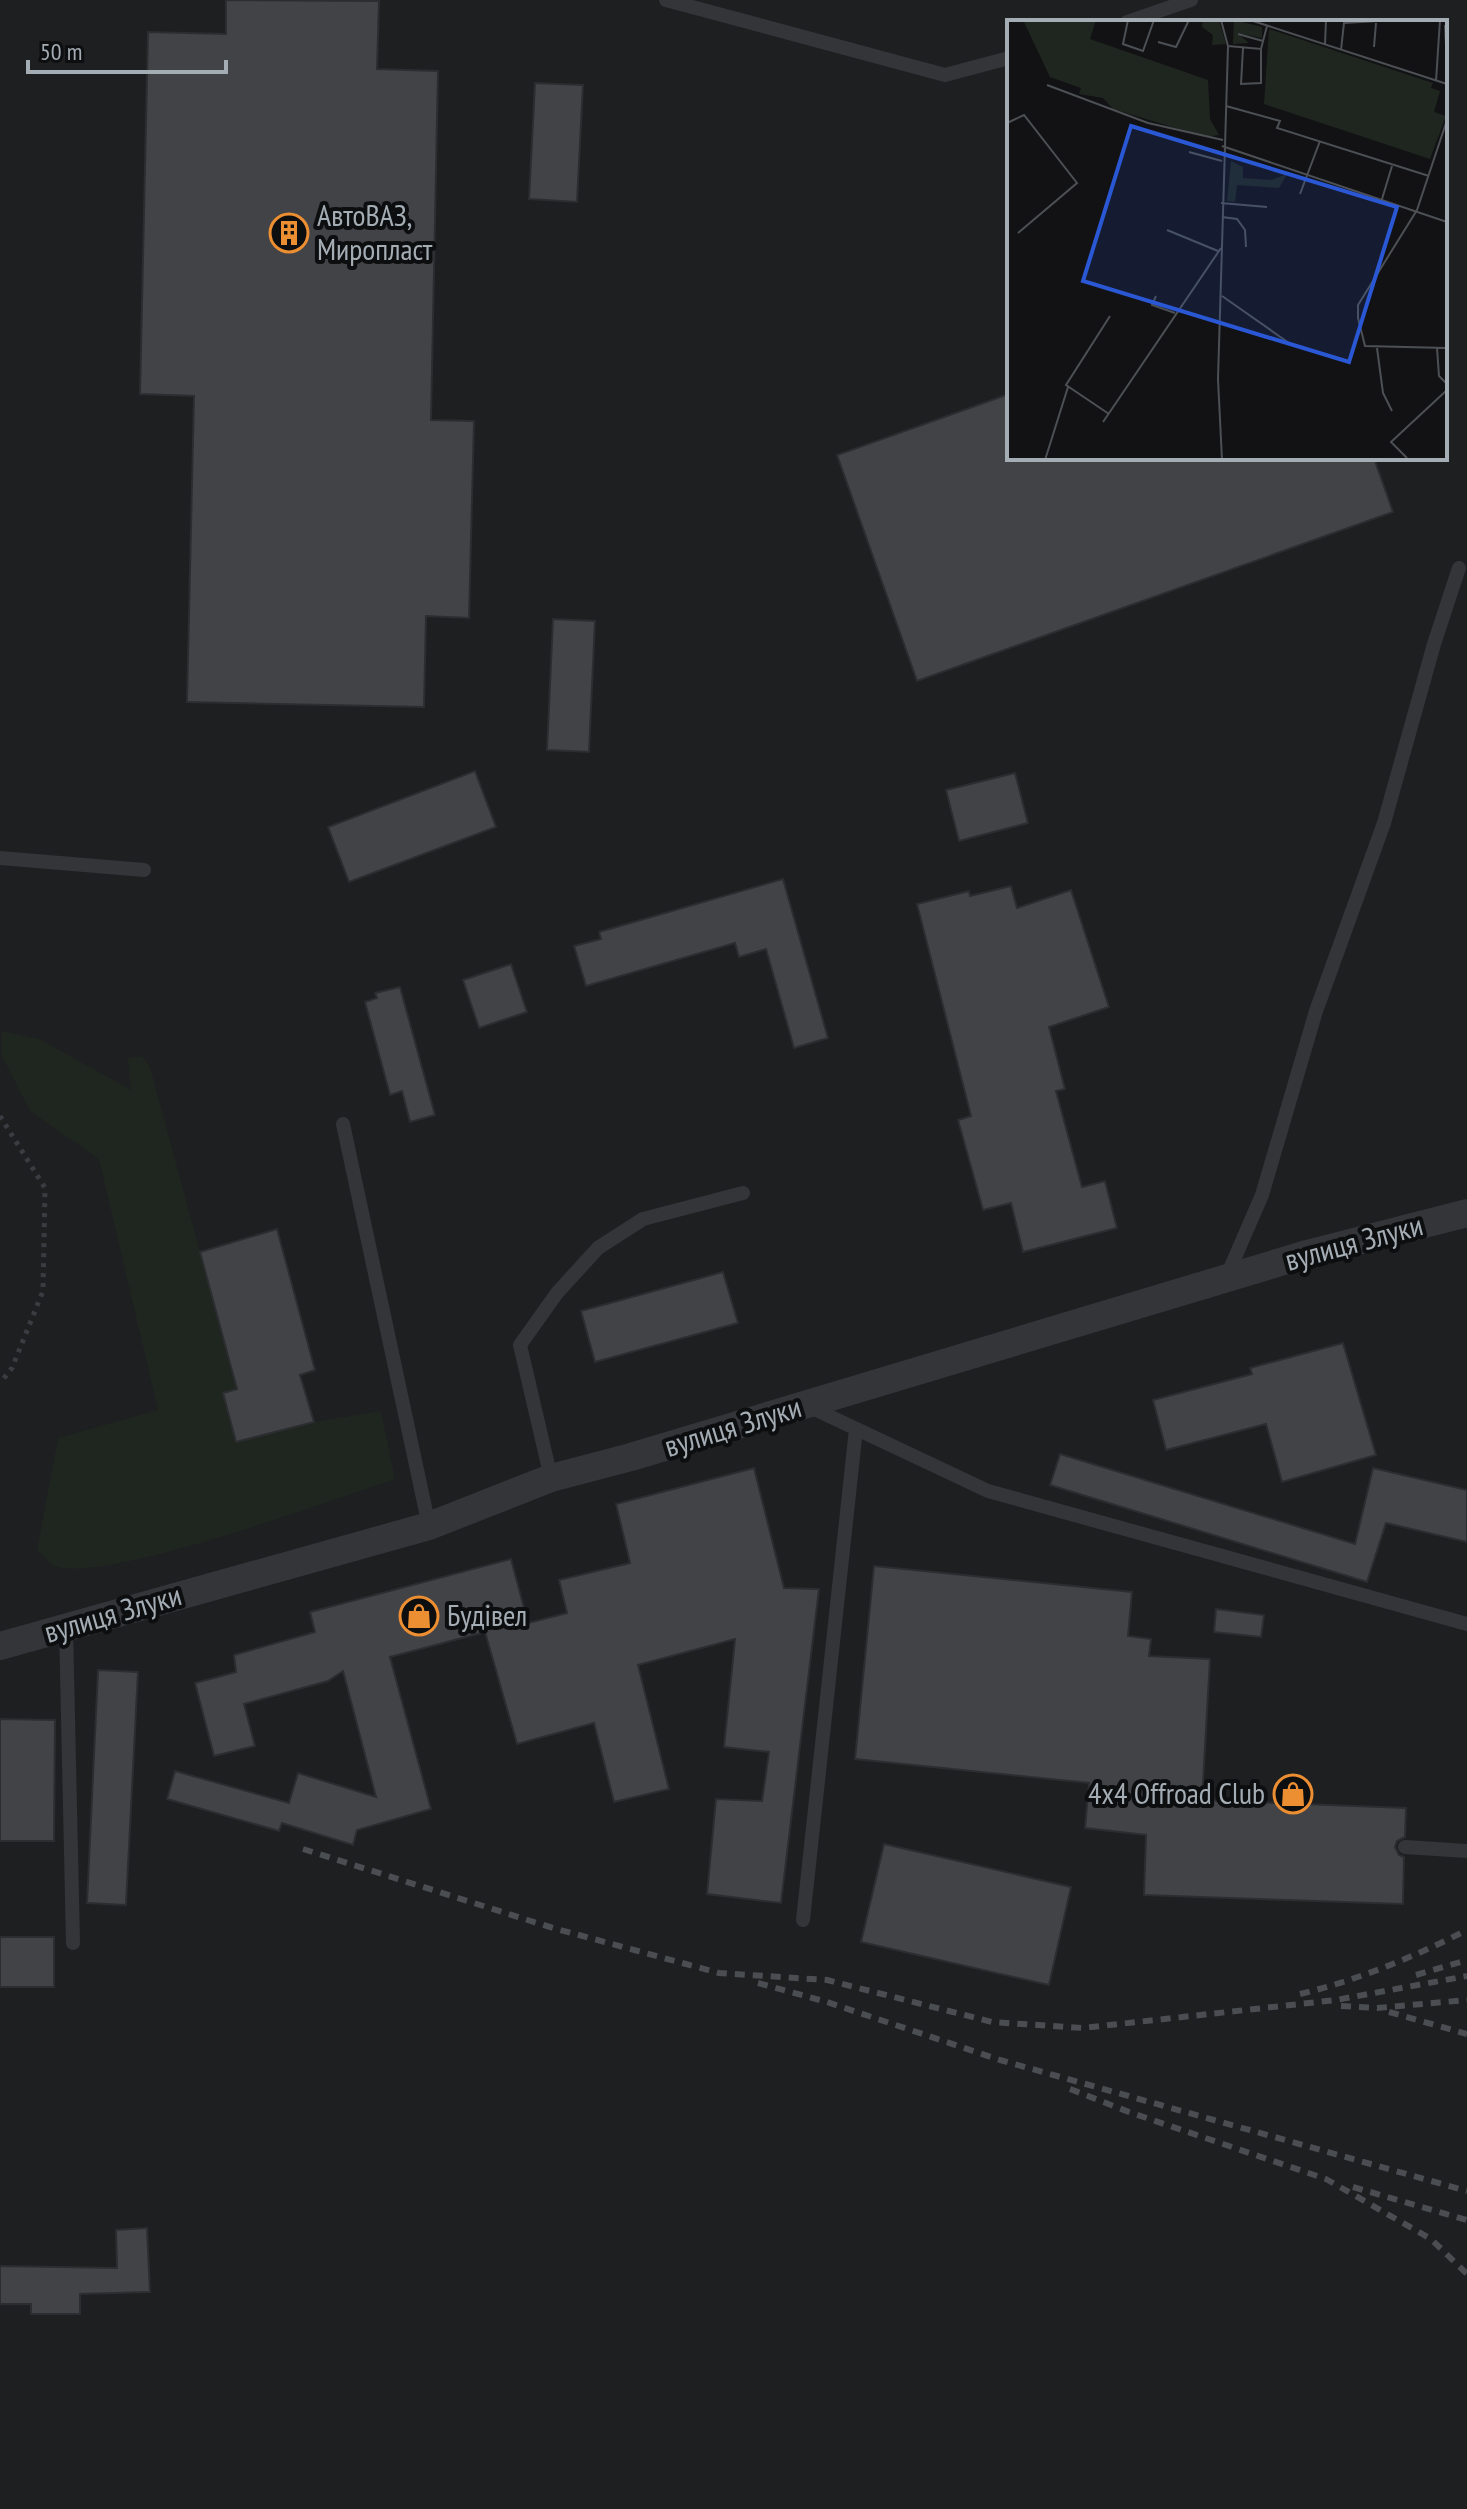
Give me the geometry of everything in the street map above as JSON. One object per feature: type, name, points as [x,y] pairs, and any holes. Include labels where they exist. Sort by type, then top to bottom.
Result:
[{"type":"street","name":"вулиця Злуки","points":[[0,1646],[429,1526],[551,1478],[631,1457],[1307,1254],[1467,1213]]},
{"type":"lane","points":[[666,0],[945,75],[1007,59]]},
{"type":"lane","points":[[1133,20],[1191,0]]},
{"type":"lane","points":[[1226,1278],[1262,1195],[1316,1011],[1384,823],[1434,644],[1459,568]]},
{"type":"lane","points":[[0,858],[144,870]]},
{"type":"lane","points":[[343,1124],[429,1526]]},
{"type":"lane","points":[[551,1478],[520,1345],[557,1293],[598,1248],[643,1219],[743,1193]]},
{"type":"lane","points":[[806,1405],[988,1491],[1467,1624]]},
{"type":"lane","points":[[803,1920],[856,1429]]},
{"type":"lane","points":[[66,1626],[73,1943]]},
{"type":"lane","points":[[1405,1847],[1467,1851]]},
{"type":"path","points":[[0,1116],[45,1188],[43,1291],[12,1368],[0,1383]]},
{"type":"shaded area","points":[[0,0],[1467,0],[1467,2509],[0,2509]]},
{"type":"shaded area","points":[[2,1031],[39,1039],[131,1090],[128,1058],[142,1056],[150,1067],[237,1389],[223,1393],[236,1442],[314,1422],[381,1411],[395,1479],[221,1537],[119,1563],[80,1568],[55,1566],[37,1550],[58,1438],[158,1410],[99,1159],[30,1111],[1,1054]]},
{"type":"building","name":"АвтоВАЗ, Миропласт","points":[[226,0],[379,1],[377,69],[438,71],[431,420],[474,421],[469,618],[426,616],[424,707],[187,702],[194,396],[140,394],[148,32],[226,34]]},
{"type":"building","points":[[535,83],[583,85],[577,202],[529,199]]},
{"type":"building","points":[[1007,395],[1007,460],[1375,460],[1393,512],[917,681],[837,455]]},
{"type":"building","points":[[553,619],[595,621],[589,752],[547,750]]},
{"type":"building","points":[[475,771],[496,827],[349,882],[328,827]]},
{"type":"building","points":[[1015,773],[1028,823],[959,841],[946,790]]},
{"type":"building","points":[[783,879],[828,1038],[794,1048],[766,949],[739,957],[735,943],[586,986],[574,946],[601,939],[599,932]]},
{"type":"building","points":[[1011,886],[1017,908],[1071,890],[1109,1007],[1049,1027],[1065,1089],[1056,1091],[1082,1187],[1105,1181],[1117,1228],[1023,1252],[1011,1203],[983,1210],[958,1120],[971,1116],[917,904],[969,891],[970,896]]},
{"type":"building","points":[[511,964],[527,1012],[479,1028],[463,980]]},
{"type":"building","points":[[400,987],[435,1115],[410,1122],[402,1091],[390,1095],[365,1002],[377,998],[375,993]]},
{"type":"building","points":[[277,1229],[315,1370],[300,1375],[314,1422],[236,1442],[223,1393],[237,1389],[200,1252]]},
{"type":"building","points":[[723,1272],[738,1323],[595,1362],[581,1311]]},
{"type":"building","points":[[1343,1343],[1376,1455],[1282,1482],[1266,1424],[1166,1450],[1153,1400],[1252,1374],[1250,1368]]},
{"type":"building","points":[[1060,1454],[1355,1544],[1373,1468],[1467,1490],[1467,1542],[1386,1523],[1367,1582],[1050,1485]]},
{"type":"building","points":[[754,1468],[784,1588],[819,1589],[781,1903],[707,1894],[716,1799],[762,1801],[769,1752],[724,1747],[735,1639],[638,1665],[669,1789],[614,1802],[594,1723],[517,1744],[485,1632],[390,1657],[431,1809],[357,1830],[353,1845],[282,1823],[279,1831],[167,1799],[175,1771],[289,1803],[298,1773],[376,1797],[343,1671],[328,1681],[244,1704],[255,1746],[214,1756],[195,1683],[236,1672],[234,1655],[315,1632],[310,1612],[511,1559],[528,1623],[567,1613],[559,1580],[630,1563],[616,1504]]},
{"type":"building","points":[[874,1566],[1132,1592],[1128,1636],[1151,1639],[1149,1656],[1210,1659],[1202,1800],[1406,1808],[1405,1837],[1397,1841],[1395,1847],[1404,1857],[1403,1904],[1144,1895],[1146,1835],[1085,1828],[1089,1783],[855,1759]]},
{"type":"building","points":[[1216,1609],[1264,1615],[1261,1637],[1214,1632]]},
{"type":"building","points":[[98,1670],[138,1672],[126,1905],[87,1903]]},
{"type":"building","points":[[0,1719],[55,1720],[54,1841],[0,1841]]},
{"type":"building","points":[[884,1844],[1071,1887],[1049,1985],[861,1942]]},
{"type":"building","points":[[0,1937],[54,1937],[54,1987],[0,1987]]},
{"type":"building","points":[[147,2228],[150,2292],[80,2294],[80,2314],[31,2314],[31,2304],[0,2304],[0,2266],[117,2268],[116,2230]]},
{"type":"railway","points":[[303,1849],[553,1928],[719,1973],[827,1980],[992,2022],[1083,2028],[1336,2000],[1467,1976]]},
{"type":"railway","points":[[1300,1994],[1385,1967],[1467,1930]]},
{"type":"railway","points":[[1416,1975],[1467,1960]]},
{"type":"railway","points":[[758,1983],[827,2002],[1000,2060],[1467,2191]]},
{"type":"railway","points":[[1341,2006],[1377,2008],[1467,2000]]},
{"type":"railway","points":[[1389,2012],[1467,2034]]},
{"type":"railway","points":[[1070,2089],[1326,2179],[1431,2239],[1467,2274]]},
{"type":"railway","points":[[1353,2187],[1467,2220]]},
{"type":"place","name":"АвтоВАЗ, Миропласт","points":[[289,233]]},
{"type":"place","name":"Будівел","points":[[419,1616]]},
{"type":"place","name":"4x4 Offroad Club","points":[[1293,1794]]}]
